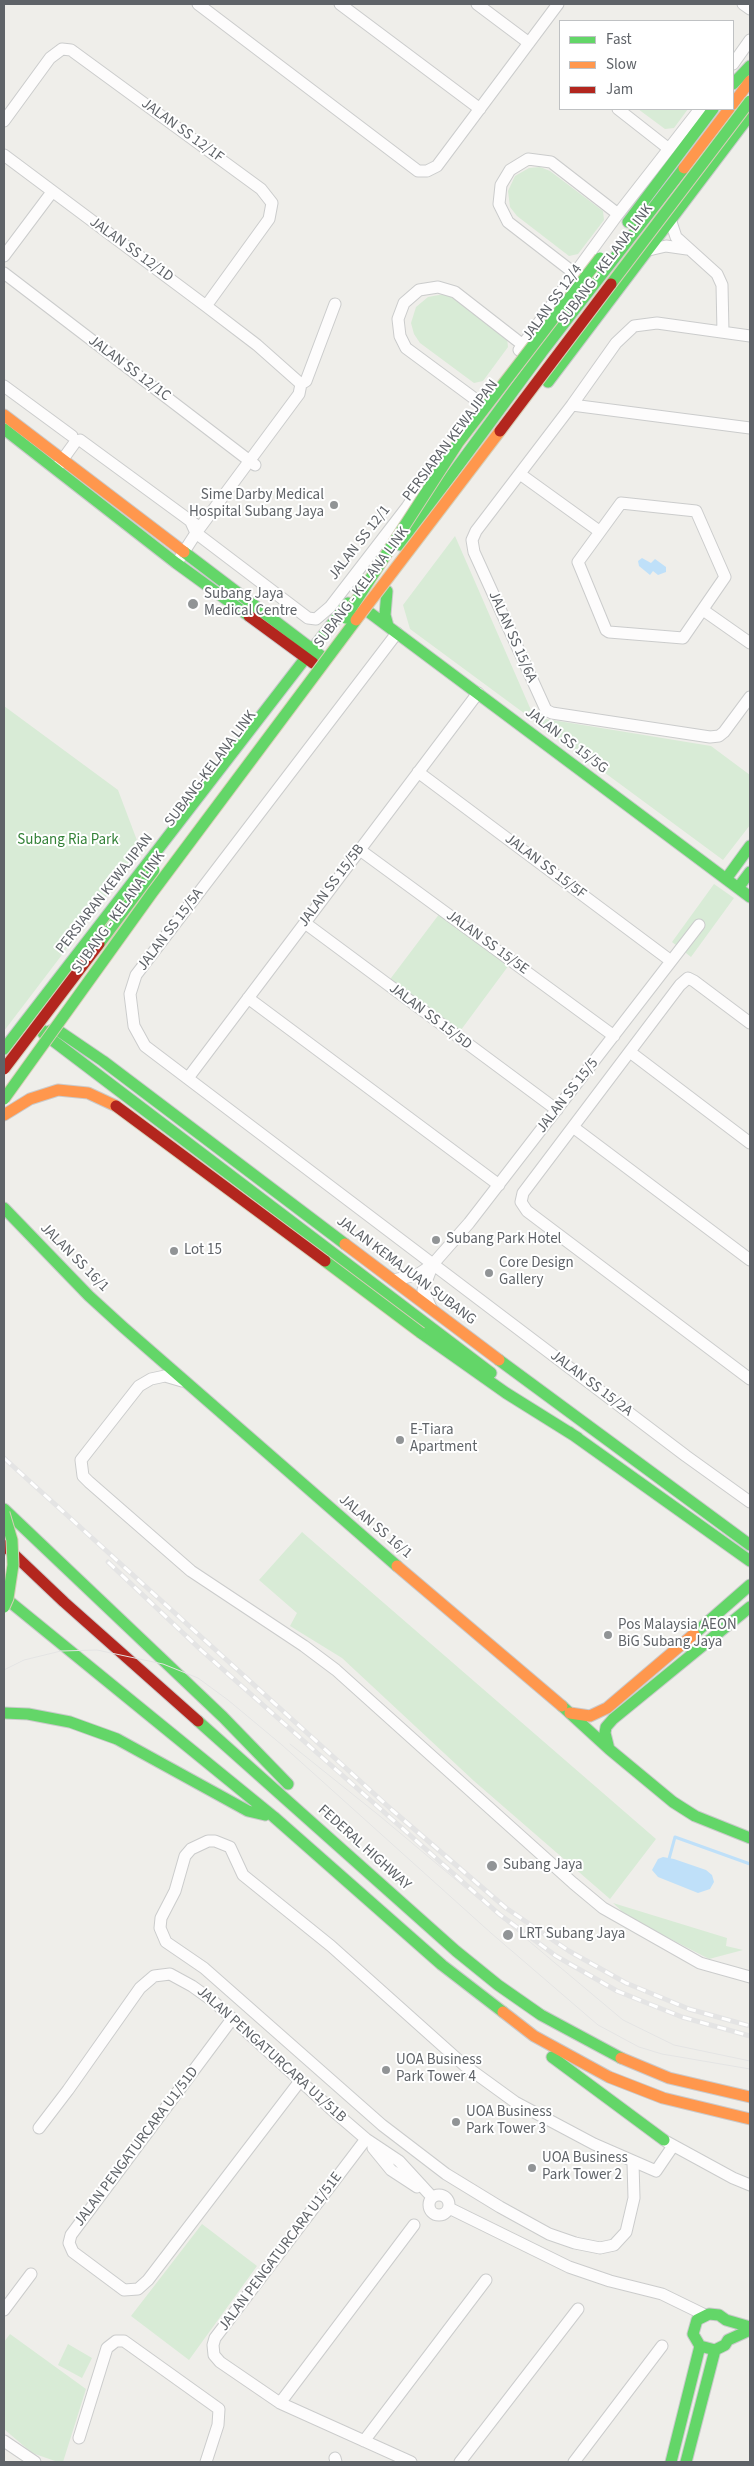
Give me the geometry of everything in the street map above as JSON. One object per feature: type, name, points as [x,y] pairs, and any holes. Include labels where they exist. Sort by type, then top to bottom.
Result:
[{"type":"main road","points":[[734,85],[750,66]]},
{"type":"main road","points":[[734,103],[750,81]]},
{"type":"main road","name":"SUBANG - KELANA LINK","points":[[4,1099],[146,901],[287,712],[750,101]]},
{"type":"main road","points":[[352,607],[369,577],[393,544],[458,443],[712,110]]},
{"type":"main road","name":"PERSIARAN KEWAJIPAN","points":[[4,1049],[310,654],[716,110]]},
{"type":"main road","name":"SUBANG - KELANA LINK","points":[[352,607],[542,352],[728,110]]},
{"type":"main road","points":[[4,1088],[43,1034],[671,222],[750,115]]},
{"type":"main road","points":[[4,416],[59,465],[176,563],[310,654]]},
{"type":"main road","points":[[4,429],[184,552],[292,633],[325,670]]},
{"type":"main road","points":[[325,670],[388,584],[403,570]]},
{"type":"main road","points":[[387,591],[385,615],[392,629]]},
{"type":"main road","name":"SUBANG-KELANA LINK","points":[[4,1069],[352,607]]},
{"type":"main road","name":"JALAN SS 15/5G","points":[[370,613],[750,897]]},
{"type":"main road","points":[[292,633],[312,638],[326,632]]},
{"type":"main road","points":[[726,879],[750,846]]},
{"type":"main road","points":[[738,888],[750,872]]},
{"type":"main road","points":[[43,1034],[41,1017],[46,996]]},
{"type":"main road","points":[[70,999],[68,1022],[88,1050]]},
{"type":"main road","name":"JALAN KEMAJUAN SUBANG","points":[[750,1545],[583,1424],[88,1050],[56,1028],[43,1034],[578,1438],[750,1561]]},
{"type":"main road","points":[[4,1115],[30,1098],[58,1090],[72,1090],[101,1097],[116,1106],[506,1393],[578,1438]]},
{"type":"main road","points":[[127,1128],[142,1108]]},
{"type":"main road","name":"JALAN SS 16/1","points":[[4,1208],[89,1296],[374,1547],[509,1658],[609,1749],[673,1802],[696,1816],[750,1838]]},
{"type":"main road","points":[[4,1509],[223,1717],[309,1806],[317,1826]]},
{"type":"main road","points":[[4,1514],[12,1540],[13,1565],[8,1598],[4,1607]]},
{"type":"main road","name":"FEDERAL HIGHWAY","points":[[4,1545],[64,1602],[456,1951],[541,2015],[616,2056],[669,2078],[750,2097]]},
{"type":"main road","points":[[734,1550],[750,1572]]},
{"type":"main road","points":[[570,1713],[590,1716],[607,1708],[750,1585]]},
{"type":"main road","points":[[4,1597],[274,1817],[442,1965],[534,2036],[609,2076],[663,2098],[722,2114],[750,2119]]},
{"type":"main road","points":[[609,1749],[605,1733],[606,1727],[750,1607]]},
{"type":"main road","points":[[4,1713],[28,1714],[70,1722],[116,1738],[248,1811],[274,1817]]},
{"type":"main road","points":[[534,2036],[558,2063],[669,2143]]},
{"type":"main road","points":[[705,2315],[718,2315],[750,2329],[728,2340],[715,2350],[700,2346],[695,2338],[694,2329],[697,2320],[705,2315]]},
{"type":"main road","points":[[726,2320],[730,2329],[728,2340]]},
{"type":"main road","points":[[671,2462],[700,2346]]},
{"type":"main road","points":[[686,2462],[715,2350]]},
{"type":"street","points":[[198,4],[418,172],[427,171],[437,166],[558,4]]},
{"type":"street","points":[[340,4],[480,109]]},
{"type":"street","points":[[478,4],[529,43]]},
{"type":"street","points":[[743,4],[750,9]]},
{"type":"street","points":[[734,63],[750,40]]},
{"type":"street","name":"JALAN SS 12/1F","points":[[4,121],[50,58],[62,49],[71,50],[261,189],[272,203],[269,219],[206,306]]},
{"type":"street","points":[[619,110],[669,149]]},
{"type":"street","name":"JALAN SS 12/4","points":[[410,501],[479,402],[523,345],[574,273],[699,110]]},
{"type":"street","name":"JALAN SS 12/1D","points":[[4,155],[257,345],[276,356],[303,382]]},
{"type":"street","points":[[574,273],[508,222],[499,204],[501,185],[510,170],[528,159],[552,162],[618,214]]},
{"type":"street","points":[[4,256],[52,192]]},
{"type":"street","points":[[671,222],[676,237],[687,249],[717,274],[722,285],[723,332]]},
{"type":"street","points":[[649,250],[666,246],[687,249]]},
{"type":"street","name":"JALAN SS 12/1C","points":[[4,273],[252,463]]},
{"type":"street","points":[[479,402],[406,348],[400,336],[398,319],[404,303],[419,290],[438,287],[455,292],[523,345]]},
{"type":"street","points":[[176,563],[197,532],[252,463],[299,394],[335,304]]},
{"type":"street","points":[[599,531],[520,474],[616,343],[634,326],[656,324],[750,336]]},
{"type":"street","points":[[4,386],[72,436]]},
{"type":"street","points":[[490,387],[503,396]]},
{"type":"street","points":[[572,405],[750,428]]},
{"type":"street","points":[[59,465],[76,441],[80,440],[197,532]]},
{"type":"street","name":"JALAN SS 15/6A","points":[[520,474],[476,531],[472,540],[474,552],[546,710],[552,713],[710,737],[719,736],[724,732],[750,697]]},
{"type":"street","name":"JALAN SS 12/1","points":[[197,532],[308,618],[316,619],[330,607],[410,501]]},
{"type":"street","points":[[621,504],[696,511],[725,578],[703,610],[683,638],[609,632],[606,630],[578,562],[599,531],[621,504]]},
{"type":"street","points":[[703,610],[750,643]]},
{"type":"street","name":"JALAN SS 15/5A","points":[[392,629],[136,975],[130,994],[134,1026],[145,1046],[433,1264]]},
{"type":"street","name":"JALAN SS 15/5B","points":[[188,1078],[478,694]]},
{"type":"street","name":"JALAN SS 15/5F","points":[[418,772],[671,961]]},
{"type":"street","name":"JALAN SS 15/5E","points":[[360,850],[614,1036]]},
{"type":"street","name":"JALAN SS 15/5D","points":[[305,923],[556,1110]]},
{"type":"street","name":"JALAN SS 15/5","points":[[393,1280],[417,1274],[433,1264],[499,1185],[699,925]]},
{"type":"street","points":[[750,1023],[688,978],[680,985],[523,1193],[521,1202],[527,1211],[750,1379]]},
{"type":"street","points":[[248,998],[499,1185]]},
{"type":"street","points":[[630,1052],[750,1143]]},
{"type":"street","points":[[573,1126],[750,1260]]},
{"type":"street","name":"JALAN SS 15/5","points":[[431,1308],[423,1290],[433,1264]]},
{"type":"street","name":"JALAN SS 15/2A","points":[[433,1264],[678,1450],[750,1502]]},
{"type":"street","points":[[186,1382],[164,1376],[152,1379],[138,1386],[81,1460],[83,1476],[191,1571],[304,1646],[336,1670],[603,1908],[700,1963],[750,1977]]},
{"type":"street","points":[[633,2162],[634,2198],[626,2232],[614,2245],[600,2248],[585,2246],[549,2234],[500,2208],[423,2158],[378,2122],[220,1982],[189,1956],[166,1942],[160,1928],[161,1918],[175,1891],[185,1856],[191,1848],[208,1842],[215,1841],[230,1847],[243,1875],[331,1946],[486,2083],[524,2107],[633,2162],[656,2171],[669,2143],[750,2185]]},
{"type":"street","name":"JALAN PENGATURCARA U1/51B","points":[[39,2128],[140,1988],[154,1976],[170,1974],[192,1986],[213,2001],[366,2139],[399,2161],[432,2197],[438,2194],[444,2196],[448,2201],[448,2208],[540,2254]]},
{"type":"street","name":"JALAN PENGATURCARA U1/51D","points":[[232,2019],[71,2235],[69,2242],[73,2252],[124,2290],[138,2290],[148,2280],[300,2081]]},
{"type":"street","name":"JALAN PENGATURCARA U1/51E","points":[[366,2139],[215,2338],[213,2346],[214,2355],[220,2362],[280,2403],[410,2462]]},
{"type":"street","points":[[280,2403],[414,2225]]},
{"type":"street","points":[[549,2234],[540,2254],[610,2281],[662,2294],[705,2315]]},
{"type":"street","points":[[4,2310],[31,2274]]},
{"type":"street","points":[[364,2441],[486,2280]]},
{"type":"street","points":[[679,2303],[694,2329]]},
{"type":"street","points":[[460,2462],[578,2309]]},
{"type":"street","points":[[79,2438],[108,2348],[116,2341],[124,2341],[220,2408],[218,2425],[206,2462]]},
{"type":"street","points":[[574,2462],[662,2346]]},
{"type":"street","points":[[4,2441],[35,2462]]},
{"type":"green space","points":[[639,110],[687,110],[674,128],[665,129]]},
{"type":"green space","points":[[540,167],[550,171],[603,211],[604,220],[578,254],[569,256],[517,216],[510,207],[508,191],[515,176],[529,168]]},
{"type":"green space","points":[[444,294],[454,298],[507,338],[508,347],[483,381],[474,383],[420,343],[414,334],[411,323],[416,307],[428,297]]},
{"type":"green space","points":[[455,536],[534,717],[711,746],[750,775],[750,825],[723,860],[410,629],[403,605]]},
{"type":"green space","name":"Subang Ria Park","points":[[4,706],[118,790],[141,851],[4,1031]]},
{"type":"green space","points":[[714,884],[734,898],[691,957],[672,942]]},
{"type":"green space","points":[[440,913],[509,965],[458,1034],[388,982]]},
{"type":"green space","points":[[302,1532],[656,1839],[610,1899],[474,1781],[342,1658],[290,1626],[297,1613],[259,1580]]},
{"type":"green space","points":[[613,1903],[727,1938],[726,1946],[743,1950],[709,1959],[628,1917]]},
{"type":"green space","points":[[202,2224],[257,2266],[189,2360],[131,2316]]},
{"type":"green space","points":[[10,2334],[86,2389],[63,2462],[32,2453],[4,2429],[4,2342]]},
{"type":"green space","points":[[68,2344],[92,2358],[82,2378],[58,2365]]},
{"type":"water","points":[[642,558],[651,563],[655,559],[666,567],[666,572],[658,575],[653,571],[650,575],[639,566],[638,561]]},
{"type":"water","points":[[663,1857],[706,1870],[712,1875],[714,1882],[710,1889],[698,1893],[658,1877],[652,1870],[658,1859]]},
{"type":"waterway","points":[[669,1859],[675,1837],[750,1864]]},
{"type":"tram line","points":[[4,1670],[24,1660],[61,1651],[97,1650],[163,1664],[198,1678],[228,1700],[282,1745],[491,1933],[598,2025],[639,2047],[662,2054],[750,2069]]},
{"type":"tram line","points":[[290,1744],[381,1817],[623,2020],[674,2045],[750,2061]]},
{"type":"railway","points":[[4,1458],[392,1810],[506,1908],[569,1951],[626,1983],[689,2009],[750,2026]]},
{"type":"railway","points":[[108,1562],[201,1650],[499,1914],[556,1956],[617,1991],[682,2017],[750,2036]]},
{"type":"traffic: fast","points":[[734,83],[750,66]]},
{"type":"traffic: fast","points":[[611,284],[750,101]]},
{"type":"traffic: fast","points":[[628,222],[712,110]]},
{"type":"traffic: fast","points":[[548,382],[750,115]]},
{"type":"traffic: fast","points":[[400,545],[542,352],[684,168]]},
{"type":"traffic: fast","points":[[345,618],[458,443],[600,258]]},
{"type":"traffic: fast","points":[[4,429],[176,563],[249,616]]},
{"type":"traffic: fast","points":[[184,552],[321,656]]},
{"type":"traffic: fast","points":[[387,591],[385,615],[388,626]]},
{"type":"traffic: fast","points":[[4,1049],[348,603]]},
{"type":"traffic: fast","points":[[370,613],[750,897]]},
{"type":"traffic: fast","points":[[4,1099],[152,893],[356,620]]},
{"type":"traffic: fast","points":[[726,879],[750,846]]},
{"type":"traffic: fast","points":[[99,944],[154,870]]},
{"type":"traffic: fast","points":[[738,888],[750,872]]},
{"type":"traffic: fast","points":[[41,1029],[43,1033],[491,1373]]},
{"type":"traffic: fast","points":[[44,1033],[56,1029],[103,1061],[345,1244]]},
{"type":"traffic: fast","points":[[4,1208],[89,1296],[123,1327],[397,1566]]},
{"type":"traffic: fast","points":[[325,1261],[421,1333]]},
{"type":"traffic: fast","points":[[421,1333],[506,1393],[578,1438]]},
{"type":"traffic: fast","points":[[499,1360],[750,1545]]},
{"type":"traffic: fast","points":[[569,1432],[750,1561]]},
{"type":"traffic: fast","points":[[4,1509],[223,1717],[288,1784]]},
{"type":"traffic: fast","points":[[4,1513],[12,1540],[13,1565],[8,1598],[4,1607]]},
{"type":"traffic: fast","points":[[694,1634],[750,1585]]},
{"type":"traffic: fast","points":[[4,1597],[274,1817],[442,1965],[503,2012]]},
{"type":"traffic: fast","points":[[609,1749],[605,1733],[606,1727],[613,1719],[750,1607]]},
{"type":"traffic: fast","points":[[562,1706],[609,1749],[673,1802],[695,1816],[750,1838]]},
{"type":"traffic: fast","points":[[4,1713],[28,1714],[70,1722],[117,1739],[248,1811],[265,1815]]},
{"type":"traffic: fast","points":[[198,1721],[456,1951],[498,1985],[541,2015],[621,2058]]},
{"type":"traffic: fast","points":[[552,2057],[664,2140]]},
{"type":"traffic: fast","points":[[750,2327],[726,2320],[719,2315],[709,2314],[697,2320],[693,2334],[700,2346],[715,2350],[725,2345],[728,2340],[750,2330]]},
{"type":"traffic: fast","points":[[671,2462],[700,2346]]},
{"type":"traffic: fast","points":[[686,2462],[715,2350]]},
{"type":"traffic: slow","points":[[734,103],[750,81]]},
{"type":"traffic: slow","points":[[684,168],[728,110]]},
{"type":"traffic: slow","points":[[4,415],[184,552]]},
{"type":"traffic: slow","points":[[356,620],[500,431]]},
{"type":"traffic: slow","points":[[4,1115],[30,1099],[58,1090],[88,1093],[116,1106]]},
{"type":"traffic: slow","points":[[345,1244],[499,1360]]},
{"type":"traffic: slow","points":[[397,1566],[562,1706]]},
{"type":"traffic: slow","points":[[570,1713],[590,1716],[607,1708],[694,1634]]},
{"type":"traffic: slow","points":[[503,2012],[534,2036],[609,2077],[663,2098],[750,2119]]},
{"type":"traffic: slow","points":[[621,2058],[669,2078],[750,2097]]},
{"type":"traffic: jam","points":[[500,431],[611,284]]},
{"type":"traffic: jam","points":[[249,616],[313,663]]},
{"type":"traffic: jam","points":[[4,1069],[99,944]]},
{"type":"traffic: jam","points":[[116,1106],[325,1261]]},
{"type":"traffic: jam","points":[[4,1545],[64,1602],[198,1721]]},
{"type":"place","name":"Sime Darby Medical Hospital Subang Jaya","points":[[334,505]]},
{"type":"place","name":"Subang Jaya Medical Centre","points":[[193,604]]},
{"type":"place","name":"Subang Park Hotel","points":[[436,1240]]},
{"type":"place","name":"Lot 15","points":[[174,1251]]},
{"type":"place","name":"Core Design Gallery","points":[[489,1273]]},
{"type":"place","name":"E-Tiara Apartment","points":[[400,1440]]},
{"type":"place","name":"Pos Malaysia AEON BiG Subang Jaya","points":[[608,1635]]},
{"type":"place","name":"Subang Jaya","points":[[492,1866]]},
{"type":"place","name":"LRT Subang Jaya","points":[[508,1935]]},
{"type":"place","name":"UOA Business Park Tower 4","points":[[386,2070]]},
{"type":"place","name":"UOA Business Park Tower 3","points":[[456,2122]]},
{"type":"place","name":"UOA Business Park Tower 2","points":[[532,2168]]}]
